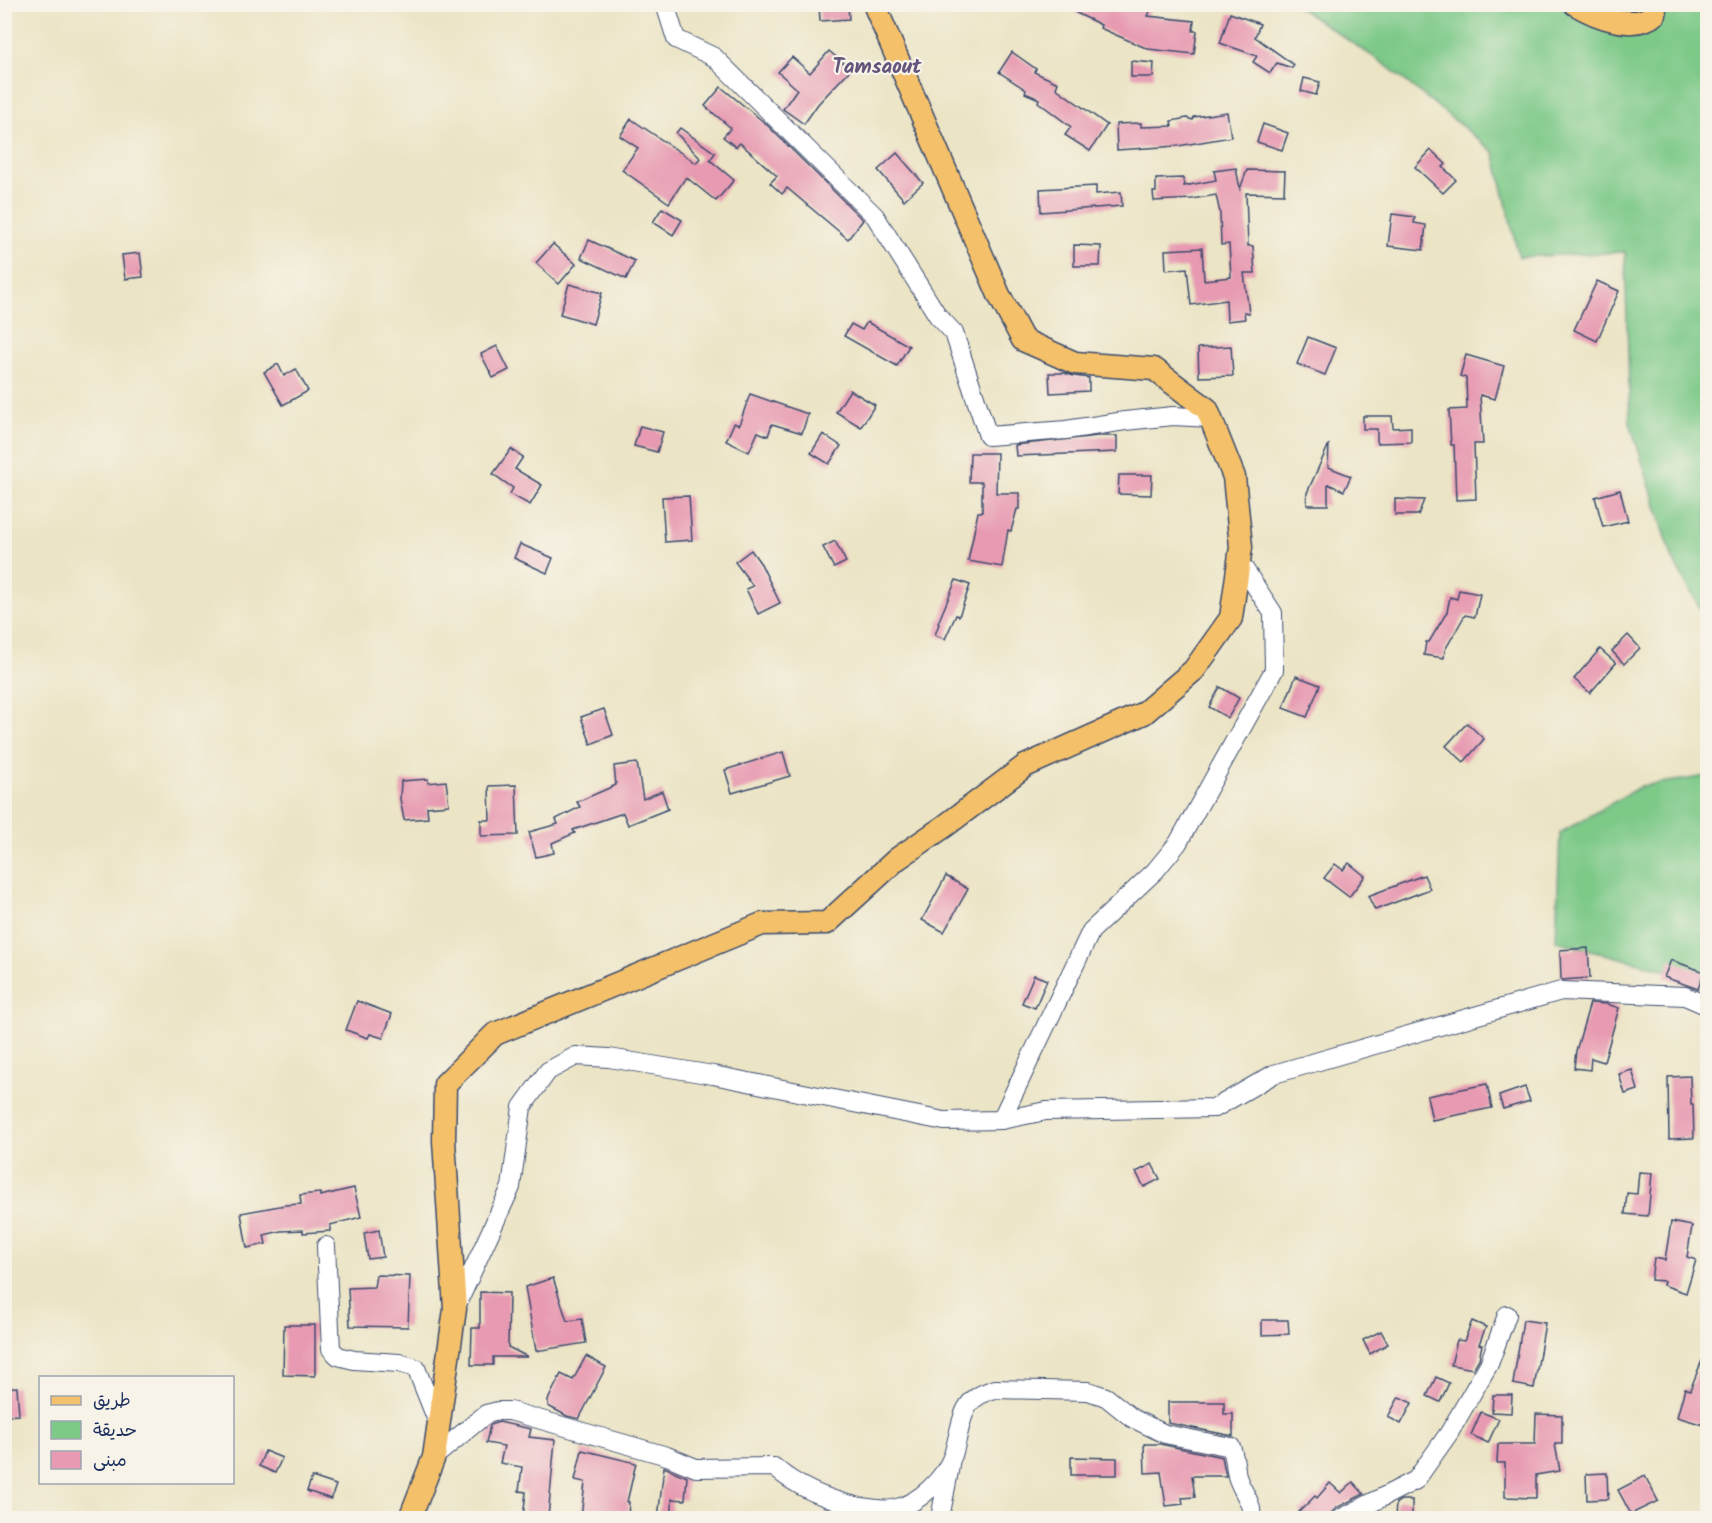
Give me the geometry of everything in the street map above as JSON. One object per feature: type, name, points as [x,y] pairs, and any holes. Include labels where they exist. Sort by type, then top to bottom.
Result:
[{"type":"main road","points":[[410,1518],[434,1457],[455,1309],[444,1141],[445,1084],[495,1034],[762,924],[827,923],[897,859],[1025,766],[1144,713],[1194,670],[1231,618],[1241,547],[1234,477],[1207,409],[1154,369],[1075,363],[1023,340],[999,295],[874,4]]},
{"type":"main road","points":[[1575,4],[1589,12],[1624,22],[1650,19],[1655,15],[1654,4]]},
{"type":"street","points":[[665,4],[676,39],[714,57],[875,216],[938,316],[954,333],[988,436],[1066,430],[1125,420],[1173,416],[1211,418]]},
{"type":"street","points":[[1001,1120],[1091,930],[1155,871],[1178,843],[1274,670],[1273,613],[1239,561]]},
{"type":"street","points":[[455,1309],[511,1187],[522,1107],[548,1071],[576,1056],[609,1058],[713,1075],[944,1121],[1001,1120],[1046,1111],[1215,1108],[1274,1074],[1561,992],[1685,996],[1707,1006]]},
{"type":"street","points":[[326,1246],[331,1348],[338,1356],[354,1360],[399,1363],[417,1368],[439,1425]]},
{"type":"street","points":[[1342,1518],[1416,1480],[1449,1433],[1488,1364],[1507,1315]]},
{"type":"street","points":[[940,1518],[952,1458],[967,1406],[983,1393],[995,1389],[1089,1391],[1106,1397],[1132,1418],[1165,1434],[1231,1447],[1239,1482],[1252,1511],[1251,1518]]},
{"type":"street","points":[[434,1457],[486,1413],[510,1411],[667,1456],[696,1468],[774,1467],[787,1479],[827,1499],[871,1509],[893,1509],[911,1503],[936,1483],[952,1458]]},
{"type":"green space","points":[[1295,5],[1707,5],[1707,621],[1673,560],[1630,423],[1625,252],[1519,257],[1494,152],[1383,63]]},
{"type":"green space","points":[[1707,776],[1707,987],[1700,979],[1556,941],[1560,833],[1641,786]]},
{"type":"building","points":[[819,4],[848,4],[849,19],[820,21]]},
{"type":"building","points":[[1058,4],[1153,4],[1148,16],[1194,21],[1193,31],[1197,31],[1194,54],[1148,49],[1100,28],[1101,25]]},
{"type":"building","points":[[1230,13],[1260,24],[1255,37],[1294,65],[1292,68],[1277,63],[1270,73],[1253,62],[1257,56],[1220,43]]},
{"type":"building","points":[[829,51],[851,69],[818,104],[804,124],[783,109],[797,89],[778,72],[792,57],[810,73]]},
{"type":"building","points":[[1012,52],[1036,69],[1034,72],[1058,83],[1056,88],[1107,125],[1090,151],[1065,135],[1071,127],[1038,102],[1039,99],[1025,93],[1026,90],[999,72]]},
{"type":"building","points":[[1131,61],[1154,63],[1153,77],[1131,77]]},
{"type":"building","points":[[1304,78],[1320,82],[1316,95],[1301,91]]},
{"type":"building","points":[[721,87],[765,123],[863,220],[848,239],[787,188],[782,194],[770,183],[777,176],[740,143],[736,147],[723,137],[731,128],[705,106]]},
{"type":"building","points":[[1227,112],[1231,137],[1178,146],[1117,150],[1116,124],[1141,123],[1141,127],[1172,126],[1171,121],[1187,118],[1193,120],[1194,117]]},
{"type":"building","points":[[631,119],[696,163],[700,158],[676,133],[680,128],[715,153],[710,160],[734,180],[716,201],[686,177],[669,203],[622,170],[638,148],[620,136]]},
{"type":"building","points":[[1263,124],[1288,133],[1282,150],[1257,142]]},
{"type":"building","points":[[1431,150],[1446,164],[1443,167],[1456,180],[1443,193],[1415,167]]},
{"type":"building","points":[[897,153],[923,183],[904,200],[878,170]]},
{"type":"building","points":[[1236,168],[1240,189],[1247,170],[1285,171],[1284,194],[1246,193],[1248,246],[1253,246],[1255,273],[1244,273],[1249,313],[1244,312],[1245,319],[1227,321],[1226,300],[1191,305],[1187,268],[1166,270],[1165,250],[1202,248],[1204,280],[1231,277],[1229,244],[1221,245],[1220,213],[1216,195],[1154,201],[1153,192],[1156,192],[1156,179],[1183,178],[1184,186],[1216,180],[1214,171]]},
{"type":"building","points":[[1096,186],[1096,194],[1121,192],[1122,206],[1041,212],[1040,189]]},
{"type":"building","points":[[662,208],[682,220],[673,235],[653,222]]},
{"type":"building","points":[[1392,214],[1415,217],[1414,223],[1426,225],[1423,250],[1388,246]]},
{"type":"building","points":[[589,240],[635,261],[626,279],[581,258]]},
{"type":"building","points":[[553,244],[576,264],[559,284],[536,263]]},
{"type":"building","points":[[1074,245],[1101,246],[1100,266],[1074,266]]},
{"type":"building","points":[[140,253],[143,277],[125,279],[122,255]]},
{"type":"building","points":[[1597,281],[1619,291],[1597,341],[1574,330]]},
{"type":"building","points":[[569,284],[602,293],[593,324],[560,314]]},
{"type":"building","points":[[867,322],[909,346],[897,366],[844,336],[851,324],[862,330]]},
{"type":"building","points":[[1308,337],[1336,348],[1325,375],[1297,364]]},
{"type":"building","points":[[497,346],[509,370],[493,378],[481,354]]},
{"type":"building","points":[[1231,346],[1233,376],[1199,377],[1198,348]]},
{"type":"building","points":[[1466,355],[1504,366],[1495,399],[1480,395],[1483,444],[1474,444],[1476,499],[1456,500],[1454,445],[1451,445],[1449,410],[1467,409],[1466,378],[1460,376]]},
{"type":"building","points":[[278,364],[284,376],[296,369],[308,391],[283,405],[264,372]]},
{"type":"building","points":[[1049,373],[1064,373],[1089,378],[1089,391],[1050,393]]},
{"type":"building","points":[[850,390],[875,405],[861,427],[836,412]]},
{"type":"building","points":[[750,394],[808,414],[802,433],[772,424],[768,436],[758,432],[749,452],[726,441],[734,423],[739,425]]},
{"type":"building","points":[[1363,416],[1392,416],[1393,428],[1411,427],[1411,442],[1377,443],[1377,429],[1363,429]]},
{"type":"building","points":[[640,426],[663,432],[657,452],[634,446]]},
{"type":"building","points":[[823,434],[841,446],[829,464],[811,453]]},
{"type":"building","points":[[1117,436],[1117,452],[1016,456],[1015,445]]},
{"type":"building","points":[[1329,444],[1328,467],[1351,476],[1344,491],[1328,484],[1328,505],[1307,505],[1307,493]]},
{"type":"building","points":[[511,449],[523,457],[515,469],[542,485],[530,505],[510,494],[513,488],[493,474]]},
{"type":"building","points":[[970,453],[997,453],[996,493],[1019,493],[1019,509],[1017,509],[1011,531],[1008,530],[1002,567],[968,561],[978,512],[982,512],[982,482],[969,482]]},
{"type":"building","points":[[1119,475],[1152,475],[1151,495],[1118,494]]},
{"type":"building","points":[[1620,490],[1628,521],[1603,527],[1595,497]]},
{"type":"building","points":[[689,496],[692,540],[665,542],[662,497]]},
{"type":"building","points":[[1395,499],[1424,500],[1418,515],[1395,515]]},
{"type":"building","points":[[835,541],[846,562],[834,568],[823,547]]},
{"type":"building","points":[[520,544],[553,558],[547,573],[514,558]]},
{"type":"building","points":[[751,550],[761,564],[780,603],[758,614],[746,589],[753,586],[735,562]]},
{"type":"building","points":[[956,580],[970,585],[959,616],[956,615],[945,639],[935,635]]},
{"type":"building","points":[[1459,590],[1480,594],[1475,617],[1465,615],[1445,650],[1444,658],[1424,655],[1426,642],[1429,642],[1447,612],[1450,597],[1457,599]]},
{"type":"building","points":[[1628,635],[1640,648],[1624,664],[1612,651]]},
{"type":"building","points":[[1600,649],[1616,663],[1590,693],[1574,679]]},
{"type":"building","points":[[1296,676],[1320,685],[1307,717],[1283,708]]},
{"type":"building","points":[[1220,687],[1239,698],[1228,718],[1209,707]]},
{"type":"building","points":[[604,709],[613,735],[591,744],[581,717]]},
{"type":"building","points":[[1467,723],[1484,739],[1464,762],[1446,746]]},
{"type":"building","points":[[783,752],[790,776],[732,793],[725,770]]},
{"type":"building","points":[[637,763],[643,799],[662,791],[668,809],[628,825],[623,813],[573,830],[575,833],[552,843],[554,853],[536,857],[529,832],[558,824],[556,819],[580,807],[577,802],[616,785],[614,766]]},
{"type":"building","points":[[428,779],[428,783],[446,781],[449,805],[427,807],[428,818],[404,820],[400,799],[401,781]]},
{"type":"building","points":[[516,785],[518,835],[481,836],[481,820],[490,820],[489,786]]},
{"type":"building","points":[[1349,863],[1365,876],[1349,897],[1324,878],[1335,864],[1343,870]]},
{"type":"building","points":[[1424,875],[1430,889],[1375,910],[1368,896]]},
{"type":"building","points":[[946,876],[968,889],[944,932],[922,920]]},
{"type":"building","points":[[1588,948],[1590,978],[1561,980],[1560,950]]},
{"type":"building","points":[[1671,960],[1704,972],[1698,989],[1664,977]]},
{"type":"building","points":[[1034,975],[1047,980],[1035,1008],[1022,1003]]},
{"type":"building","points":[[357,1001],[392,1014],[383,1038],[370,1034],[368,1038],[346,1030]]},
{"type":"building","points":[[1590,1003],[1607,1004],[1619,1008],[1604,1062],[1591,1058],[1590,1070],[1574,1068],[1576,1051]]},
{"type":"building","points":[[1632,1070],[1638,1090],[1625,1094],[1619,1074]]},
{"type":"building","points":[[1690,1076],[1694,1138],[1669,1139],[1668,1077]]},
{"type":"building","points":[[1487,1084],[1492,1108],[1432,1120],[1427,1096]]},
{"type":"building","points":[[1525,1087],[1530,1101],[1503,1109],[1499,1096]]},
{"type":"building","points":[[1152,1164],[1160,1179],[1144,1187],[1136,1172]]},
{"type":"building","points":[[1639,1172],[1652,1173],[1648,1216],[1625,1214],[1627,1193],[1637,1194]]},
{"type":"building","points":[[354,1188],[361,1217],[330,1225],[330,1231],[303,1233],[303,1230],[281,1231],[264,1235],[266,1244],[247,1248],[241,1213],[301,1204],[300,1195],[320,1193],[320,1196]]},
{"type":"building","points":[[1671,1222],[1692,1226],[1687,1257],[1696,1260],[1686,1293],[1663,1285],[1664,1281],[1651,1280],[1654,1258],[1665,1260]]},
{"type":"building","points":[[379,1230],[383,1257],[368,1259],[364,1233]]},
{"type":"building","points":[[376,1275],[410,1276],[408,1327],[350,1326],[348,1288],[374,1287]]},
{"type":"building","points":[[553,1278],[567,1321],[582,1319],[586,1343],[536,1351],[525,1287]]},
{"type":"building","points":[[480,1292],[509,1293],[508,1347],[528,1357],[493,1357],[493,1365],[471,1365],[472,1328],[480,1328]]},
{"type":"building","points":[[1262,1320],[1288,1320],[1289,1334],[1262,1335]]},
{"type":"building","points":[[1523,1320],[1545,1323],[1534,1388],[1513,1384]]},
{"type":"building","points":[[1472,1321],[1486,1327],[1479,1344],[1482,1345],[1479,1359],[1473,1369],[1451,1365],[1457,1340],[1464,1341]]},
{"type":"building","points":[[284,1325],[315,1325],[315,1376],[283,1375]]},
{"type":"building","points":[[1381,1331],[1388,1344],[1370,1354],[1363,1340]]},
{"type":"building","points":[[1707,1348],[1707,1426],[1677,1417],[1685,1388],[1690,1390]]},
{"type":"building","points":[[586,1356],[606,1367],[579,1419],[567,1416],[548,1406],[548,1400],[561,1374],[573,1380]]},
{"type":"building","points":[[1436,1377],[1449,1383],[1440,1402],[1427,1396]]},
{"type":"building","points":[[17,1387],[19,1415],[4,1416],[4,1388]]},
{"type":"building","points":[[1493,1395],[1512,1395],[1511,1413],[1492,1412]]},
{"type":"building","points":[[1399,1397],[1412,1403],[1401,1424],[1388,1417]]},
{"type":"building","points":[[1168,1402],[1224,1402],[1224,1414],[1233,1414],[1233,1436],[1168,1423]]},
{"type":"building","points":[[1481,1412],[1499,1419],[1488,1443],[1471,1435]]},
{"type":"building","points":[[1536,1414],[1562,1415],[1562,1444],[1555,1444],[1560,1471],[1536,1475],[1536,1498],[1505,1497],[1505,1463],[1497,1463],[1498,1444],[1535,1444]]},
{"type":"building","points":[[499,1422],[531,1429],[529,1437],[555,1440],[548,1518],[523,1518],[526,1492],[519,1491],[522,1467],[500,1463],[504,1446],[486,1443],[490,1425]]},
{"type":"building","points":[[1144,1444],[1160,1444],[1222,1457],[1226,1476],[1192,1476],[1195,1497],[1182,1498],[1183,1504],[1166,1506],[1161,1472],[1145,1473]]},
{"type":"building","points":[[582,1450],[636,1463],[627,1502],[629,1502],[628,1518],[581,1518],[585,1482],[575,1480]]},
{"type":"building","points":[[265,1451],[282,1458],[275,1473],[259,1466]]},
{"type":"building","points":[[1071,1457],[1117,1458],[1117,1475],[1071,1475]]},
{"type":"building","points":[[664,1467],[687,1477],[685,1500],[672,1499],[672,1518],[658,1518]]},
{"type":"building","points":[[1607,1473],[1608,1499],[1587,1500],[1586,1474]]},
{"type":"building","points":[[1645,1476],[1658,1501],[1631,1514],[1618,1490]]},
{"type":"building","points":[[312,1477],[336,1485],[331,1499],[307,1491]]},
{"type":"building","points":[[1353,1482],[1364,1494],[1336,1508],[1331,1518],[1306,1518],[1299,1512],[1315,1496],[1317,1498],[1330,1483],[1341,1493]]},
{"type":"building","points":[[1401,1500],[1412,1500],[1412,1518],[1395,1518],[1396,1503]]},
{"type":"district","name":"Tamsaout","points":[[877,67]]}]
